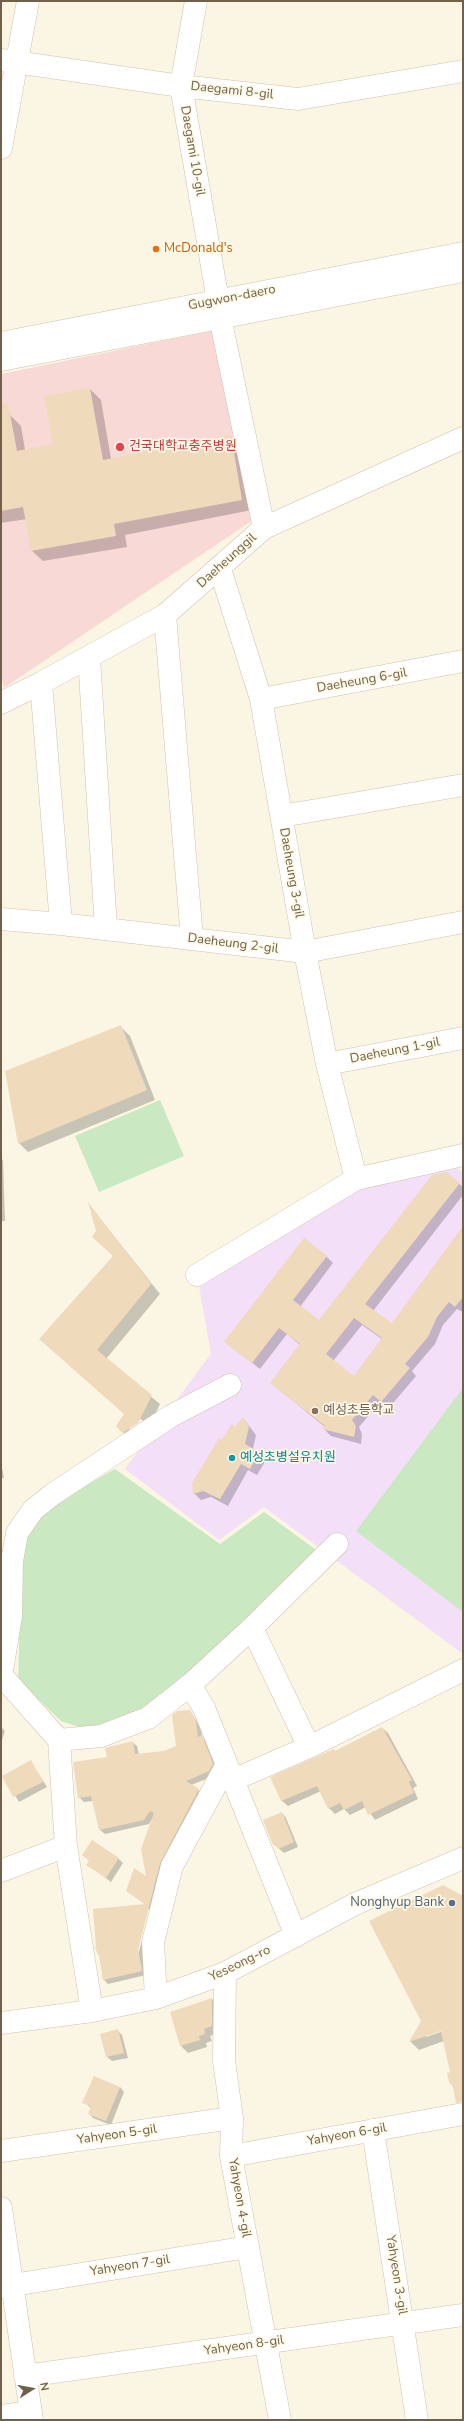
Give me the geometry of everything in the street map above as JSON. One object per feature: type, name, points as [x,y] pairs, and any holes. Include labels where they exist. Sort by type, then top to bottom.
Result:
[{"type":"street","points":[[1,148],[8,62],[28,1]]},
{"type":"street","name":"Daegami 10-gil","points":[[196,1],[181,86],[219,309],[264,528]]},
{"type":"street","name":"Daegami 8-gil","points":[[8,62],[181,86],[298,99],[463,72]]},
{"type":"street","name":"Gugwon-daero","points":[[1,360],[463,253]]},
{"type":"street","name":"Gugwon-daero","points":[[1,342],[463,271]]},
{"type":"street","name":"Daeheunggil","points":[[1,703],[41,683],[165,615],[220,569],[264,528],[463,441]]},
{"type":"street","name":"Daeheung 3-gil","points":[[220,569],[261,699],[305,952],[327,1064],[356,1179]]},
{"type":"street","points":[[165,615],[192,939]]},
{"type":"street","points":[[89,657],[106,929]]},
{"type":"street","name":"Daeheung 6-gil","points":[[261,699],[463,661]]},
{"type":"street","points":[[41,683],[61,924]]},
{"type":"street","points":[[282,816],[463,785]]},
{"type":"street","name":"Daeheung 2-gil","points":[[1,919],[61,924],[305,952],[463,922]]},
{"type":"street","name":"Daeheung 1-gil","points":[[327,1064],[463,1038]]},
{"type":"street","points":[[197,1274],[356,1179],[463,1155]]},
{"type":"street","points":[[92,2010],[66,1846],[58,1740],[2,1677],[11,1616],[12,1561],[17,1533],[33,1510],[53,1494],[171,1416],[230,1385]]},
{"type":"street","points":[[58,1740],[101,1736],[148,1718],[190,1685],[252,1628],[337,1544]]},
{"type":"street","points":[[252,1628],[309,1747]]},
{"type":"street","points":[[156,1998],[153,1942],[172,1866],[229,1773],[309,1747],[463,1670]]},
{"type":"street","points":[[190,1685],[204,1708],[296,1936]]},
{"type":"street","points":[[1,1871],[66,1846]]},
{"type":"street","name":"Yeseong-ro","points":[[1,2023],[92,2010],[156,1998],[225,1973],[355,1904],[463,1858]]},
{"type":"street","name":"Yahyeon 4-gil","points":[[225,1973],[224,2061],[232,2118],[231,2156],[280,2420]]},
{"type":"street","name":"Yahyeon 6-gil","points":[[231,2156],[463,2114]]},
{"type":"street","name":"Yahyeon 5-gil","points":[[1,2151],[232,2118]]},
{"type":"street","name":"Yahyeon 3-gil","points":[[373,2130],[417,2420]]},
{"type":"street","points":[[1,2208],[6,2286],[25,2376],[31,2416],[1,2416]]},
{"type":"street","name":"Yahyeon 7-gil","points":[[6,2286],[248,2247]]},
{"type":"street","name":"Yahyeon 8-gil","points":[[25,2376],[463,2315]]},
{"type":"shaded area","name":"건국대학교충주병원","points":[[216,330],[253,520],[4,688],[1,676],[1,374]]},
{"type":"shaded area","name":"예성초등학교","points":[[447,1159],[463,1172],[463,1654],[264,1507],[219,1540],[125,1469],[211,1354],[197,1275],[356,1179]]},
{"type":"green space","points":[[160,1100],[184,1156],[99,1192],[75,1136]]},
{"type":"green space","points":[[463,1388],[463,1612],[356,1531]]},
{"type":"green space","points":[[115,1469],[220,1544],[264,1512],[319,1552],[160,1699],[118,1721],[82,1728],[61,1721],[18,1680],[21,1577],[24,1538],[47,1507]]},
{"type":"building","points":[[90,388],[103,460],[231,435],[242,500],[114,524],[116,536],[31,551],[23,507],[1,511],[1,404],[8,403],[17,451],[53,444],[44,396]]},
{"type":"building","points":[[121,1025],[147,1090],[18,1144],[5,1071]]},
{"type":"building","points":[[446,1172],[460,1183],[365,1304],[392,1323],[463,1226],[463,1297],[455,1307],[449,1302],[437,1317],[428,1337],[405,1364],[410,1368],[381,1402],[373,1395],[352,1420],[356,1426],[354,1437],[322,1429],[325,1426],[270,1383],[300,1344],[279,1328],[252,1363],[224,1342],[304,1238],[327,1256],[293,1300],[319,1320],[432,1175]],"holes":[[[354,1318],[382,1338],[354,1376],[326,1354]]]},
{"type":"building","points":[[88,1202],[151,1284],[97,1350],[152,1395],[138,1423],[122,1433],[116,1426],[124,1414],[39,1339],[113,1256],[92,1237],[96,1231]]},
{"type":"building","name":"예성초병설유치원","points":[[243,1417],[249,1427],[245,1444],[259,1452],[250,1469],[241,1464],[220,1499],[203,1491],[193,1494],[192,1483],[219,1438],[222,1440],[232,1424],[235,1427]]},
{"type":"building","points":[[190,1710],[196,1722],[198,1737],[202,1735],[213,1764],[209,1771],[186,1781],[199,1789],[160,1863],[138,1950],[142,1971],[103,1980],[99,1956],[95,1948],[93,1909],[145,1904],[126,1891],[134,1868],[146,1876],[141,1849],[154,1813],[150,1811],[144,1820],[99,1830],[91,1796],[78,1798],[73,1762],[107,1757],[105,1748],[133,1741],[135,1754],[164,1751],[176,1746],[172,1715],[177,1711]]},
{"type":"building","points":[[382,1727],[412,1780],[409,1782],[414,1793],[368,1815],[362,1801],[344,1810],[340,1803],[328,1809],[317,1786],[281,1801],[270,1777],[334,1749],[335,1751]]},
{"type":"building","points":[[31,1760],[43,1782],[13,1797],[2,1776]]},
{"type":"building","points":[[282,1812],[294,1842],[278,1849],[276,1844],[273,1845],[263,1820]]},
{"type":"building","points":[[92,1840],[119,1858],[106,1878],[86,1865],[89,1861],[82,1855]]},
{"type":"building","points":[[443,1885],[463,1896],[463,2102],[456,2103],[453,2087],[449,2082],[447,2073],[450,2072],[441,2031],[409,2042],[421,2021],[369,1921]]},
{"type":"building","points":[[212,1998],[212,2026],[204,2029],[205,2034],[199,2036],[200,2040],[180,2046],[170,2012]]},
{"type":"building","points":[[118,2029],[124,2053],[106,2057],[100,2034]]},
{"type":"building","points":[[94,2076],[120,2087],[106,2121],[88,2114],[91,2106],[82,2103]]},
{"type":"place","name":"McDonald's","points":[[156,249]]},
{"type":"place","name":"건국대학교충주병원","points":[[120,447]]},
{"type":"place","name":"예성초등학교","points":[[315,1411]]},
{"type":"place","name":"예성초병설유치원","points":[[232,1458]]},
{"type":"place","name":"Nonghyup Bank","points":[[452,1903]]}]
